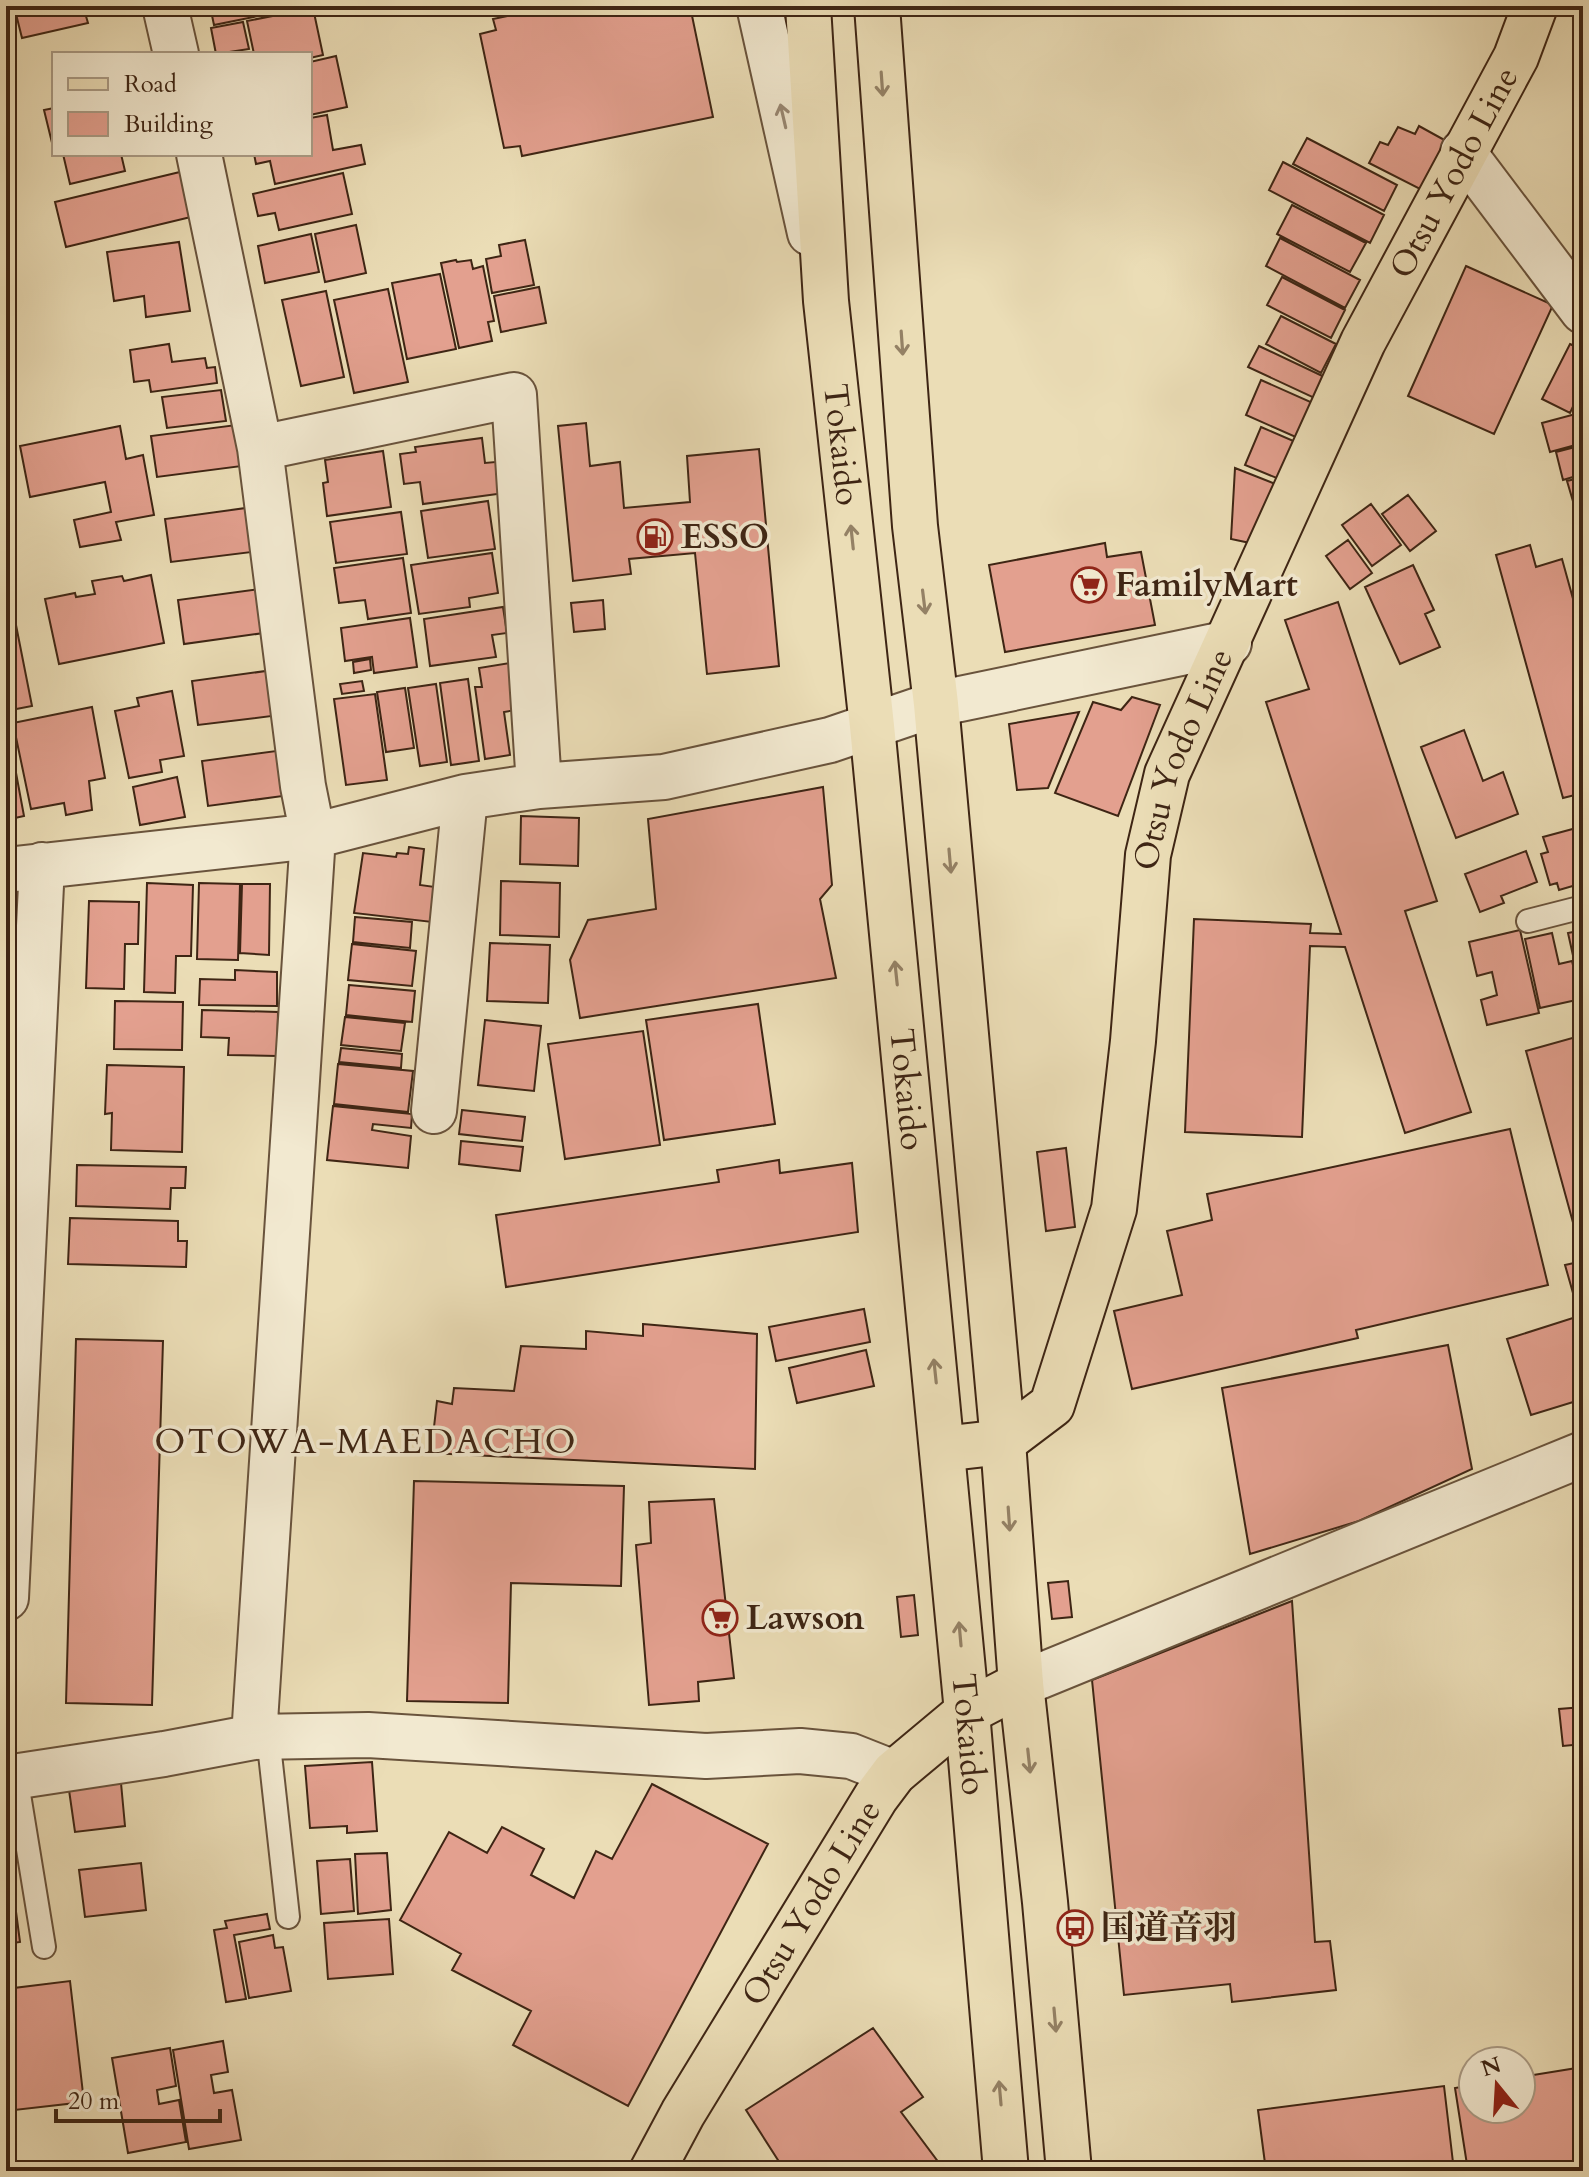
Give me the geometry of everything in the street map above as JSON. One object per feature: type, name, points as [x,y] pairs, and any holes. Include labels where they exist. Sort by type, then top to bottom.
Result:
[{"type":"main road","name":"Tokaido","points":[[808,6],[826,301],[872,726],[942,1449],[1006,2171]]},
{"type":"main road","name":"Tokaido","points":[[877,6],[915,526],[936,704],[1003,1442],[1021,1684],[1045,1902],[1069,2171]]},
{"type":"main road","name":"Otsu Yodo Line","points":[[1003,1442],[1052,1405],[1114,1209],[1133,1041],[1148,855],[1167,774],[1363,342],[1516,57],[1535,6]]},
{"type":"main road","points":[[942,1449],[1003,1442]]},
{"type":"main road","name":"Otsu Yodo Line","points":[[652,2171],[723,2047],[867,1810],[894,1773],[967,1712],[1021,1684]]},
{"type":"street","points":[[165,6],[176,52]]},
{"type":"street","points":[[759,6],[826,301]]},
{"type":"street","points":[[1463,152],[1583,311]]},
{"type":"street","points":[[199,156],[260,448],[303,786],[313,836],[261,1736]]},
{"type":"street","points":[[260,448],[514,395],[539,786]]},
{"type":"street","points":[[6,1598],[24,868],[313,836],[465,797],[539,786],[664,777],[830,740],[936,704],[1229,643]]},
{"type":"street","points":[[434,1111],[465,797]]},
{"type":"street","points":[[1021,1684],[1583,1454]]},
{"type":"street","points":[[11,1777],[261,1736],[368,1735],[706,1756],[800,1751],[851,1756],[894,1773]]},
{"type":"lane","points":[[1528,921],[1583,907]]},
{"type":"lane","points":[[261,1736],[288,1917]]},
{"type":"lane","points":[[11,1777],[44,1947]]},
{"type":"building","points":[[14,6],[83,6],[88,23],[22,38]]},
{"type":"building","points":[[210,6],[256,6],[258,16],[214,25]]},
{"type":"building","points":[[555,6],[690,6],[713,117],[522,156],[520,146],[504,148],[480,34],[496,30],[493,19]]},
{"type":"building","points":[[313,8],[323,55],[312,58],[312,52],[254,52],[247,21]]},
{"type":"building","points":[[243,22],[249,49],[216,52],[211,28]]},
{"type":"building","points":[[336,56],[347,107],[312,115],[312,62]]},
{"type":"building","points":[[52,108],[52,143],[44,110]]},
{"type":"building","points":[[327,115],[333,150],[361,145],[365,164],[275,184],[270,161],[256,164],[254,156],[312,156],[312,118]]},
{"type":"building","points":[[1419,126],[1448,142],[1422,190],[1369,163],[1380,142],[1388,145],[1398,127],[1415,134]]},
{"type":"building","points":[[1307,138],[1397,185],[1384,211],[1293,164]]},
{"type":"building","points":[[63,156],[121,156],[125,171],[70,184]]},
{"type":"building","points":[[1283,162],[1384,215],[1370,243],[1269,190]]},
{"type":"building","points":[[184,171],[195,216],[66,247],[55,202]]},
{"type":"building","points":[[343,173],[352,214],[279,230],[275,213],[258,216],[253,194]]},
{"type":"building","points":[[1292,205],[1366,243],[1350,272],[1277,234]]},
{"type":"building","points":[[356,225],[366,273],[325,282],[315,234]]},
{"type":"building","points":[[311,234],[319,272],[265,283],[258,246]]},
{"type":"building","points":[[1280,238],[1360,280],[1345,308],[1266,266]]},
{"type":"building","points":[[525,240],[534,285],[492,293],[486,259],[501,256],[499,245]]},
{"type":"building","points":[[179,242],[190,311],[146,317],[144,296],[114,301],[107,252]]},
{"type":"building","points":[[471,260],[473,269],[483,266],[494,321],[488,322],[492,341],[459,348],[441,263]]},
{"type":"building","points":[[1466,266],[1553,305],[1494,434],[1408,396]]},
{"type":"building","points":[[440,274],[456,349],[407,359],[392,283]]},
{"type":"building","points":[[1282,277],[1345,310],[1331,338],[1267,305]]},
{"type":"building","points":[[539,287],[546,323],[501,332],[494,296]]},
{"type":"building","points":[[388,289],[408,382],[354,393],[334,300]]},
{"type":"building","points":[[326,291],[344,377],[301,386],[282,300]]},
{"type":"building","points":[[1281,316],[1336,344],[1321,373],[1266,344]]},
{"type":"building","points":[[169,344],[172,362],[205,358],[207,368],[215,367],[217,383],[151,392],[149,380],[134,382],[130,350]]},
{"type":"building","points":[[1570,344],[1583,350],[1583,385],[1570,413],[1542,399]]},
{"type":"building","points":[[1259,346],[1333,381],[1323,402],[1248,367]]},
{"type":"building","points":[[1261,380],[1324,408],[1307,442],[1246,415]]},
{"type":"building","points":[[221,390],[226,421],[167,428],[162,397]]},
{"type":"building","points":[[1583,412],[1583,443],[1550,452],[1542,423]]},
{"type":"building","points":[[586,423],[590,466],[620,462],[624,508],[690,502],[687,456],[759,449],[779,666],[707,674],[695,553],[629,559],[631,574],[573,581],[558,426]]},
{"type":"building","points":[[236,425],[242,466],[157,477],[151,436]]},
{"type":"building","points":[[120,426],[126,459],[143,455],[154,515],[116,522],[121,540],[80,547],[74,520],[111,512],[105,482],[30,497],[20,446]]},
{"type":"building","points":[[1261,427],[1305,446],[1289,483],[1245,465]]},
{"type":"building","points":[[482,438],[485,463],[507,461],[511,492],[423,504],[420,482],[404,484],[400,454],[416,452],[415,447]]},
{"type":"building","points":[[1583,445],[1583,474],[1563,480],[1556,452]]},
{"type":"building","points":[[383,451],[391,507],[327,516],[323,483],[328,482],[325,460]]},
{"type":"building","points":[[1235,468],[1283,487],[1255,544],[1231,539]]},
{"type":"building","points":[[1583,477],[1583,506],[1575,508],[1567,481]]},
{"type":"building","points":[[1408,495],[1436,531],[1410,551],[1382,514]]},
{"type":"building","points":[[488,501],[495,549],[428,558],[421,511]]},
{"type":"building","points":[[1371,504],[1401,545],[1372,566],[1342,525]]},
{"type":"building","points":[[246,508],[252,552],[171,562],[165,519]]},
{"type":"building","points":[[401,512],[407,554],[336,563],[330,522]]},
{"type":"building","points":[[1348,540],[1372,573],[1350,589],[1326,556]]},
{"type":"building","points":[[1105,543],[1107,557],[1141,552],[1155,625],[1005,652],[989,565]]},
{"type":"building","points":[[1530,545],[1536,567],[1562,559],[1583,635],[1583,793],[1563,798],[1496,555]]},
{"type":"building","points":[[492,553],[498,593],[469,598],[470,607],[419,614],[411,565]]},
{"type":"building","points":[[403,558],[411,613],[368,619],[365,600],[339,603],[334,568]]},
{"type":"building","points":[[1413,565],[1434,610],[1425,614],[1440,647],[1400,664],[1365,587]]},
{"type":"building","points":[[151,575],[164,643],[59,664],[45,599],[75,593],[76,597],[95,594],[92,581],[122,576],[124,581]]},
{"type":"building","points":[[259,589],[264,633],[184,644],[178,600]]},
{"type":"building","points":[[603,600],[605,629],[574,632],[571,603]]},
{"type":"building","points":[[1338,602],[1437,901],[1405,911],[1471,1112],[1405,1133],[1345,947],[1310,946],[1302,1137],[1185,1132],[1194,919],[1311,924],[1310,933],[1341,934],[1266,702],[1309,689],[1285,620]]},
{"type":"building","points":[[503,607],[507,633],[492,635],[496,657],[430,666],[424,619]]},
{"type":"building","points":[[14,615],[32,706],[6,711],[6,616]]},
{"type":"building","points":[[410,618],[417,667],[374,673],[372,657],[345,661],[341,628]]},
{"type":"building","points":[[370,659],[371,670],[354,673],[353,662]]},
{"type":"building","points":[[516,662],[522,709],[504,712],[510,755],[485,759],[475,687],[482,687],[479,668]]},
{"type":"building","points":[[266,671],[272,716],[198,725],[192,681]]},
{"type":"building","points":[[468,679],[479,761],[451,765],[440,683]]},
{"type":"building","points":[[362,681],[364,691],[342,694],[340,684]]},
{"type":"building","points":[[436,684],[447,762],[420,766],[408,688]]},
{"type":"building","points":[[405,688],[414,748],[386,752],[377,692]]},
{"type":"building","points":[[172,691],[184,756],[160,760],[162,772],[129,778],[115,711],[139,706],[137,698]]},
{"type":"building","points":[[375,694],[387,780],[346,785],[334,699]]},
{"type":"building","points":[[1132,697],[1160,705],[1118,816],[1055,793],[1093,702],[1121,710]]},
{"type":"building","points":[[92,707],[105,778],[89,781],[92,810],[66,815],[64,803],[31,809],[13,723]]},
{"type":"building","points":[[1079,712],[1048,788],[1017,790],[1009,724]]},
{"type":"building","points":[[1464,730],[1483,781],[1503,772],[1518,814],[1456,838],[1421,747]]},
{"type":"building","points":[[276,751],[283,796],[208,806],[202,761]]},
{"type":"building","points":[[6,762],[14,762],[24,816],[6,820]]},
{"type":"building","points":[[177,777],[185,817],[140,825],[133,787]]},
{"type":"building","points":[[823,787],[832,885],[820,899],[836,978],[580,1018],[570,960],[588,920],[656,909],[648,819]]},
{"type":"building","points":[[521,816],[579,818],[578,866],[520,864]]},
{"type":"building","points":[[1580,827],[1583,837],[1583,883],[1559,890],[1557,883],[1550,885],[1541,854],[1548,852],[1543,837]]},
{"type":"building","points":[[409,847],[424,849],[420,885],[435,887],[432,922],[354,913],[363,853],[396,857],[397,853],[408,854]]},
{"type":"building","points":[[1526,851],[1537,882],[1501,896],[1504,903],[1480,912],[1465,874]]},
{"type":"building","points":[[501,881],[560,883],[559,937],[500,935]]},
{"type":"building","points":[[147,883],[193,885],[191,956],[176,956],[175,993],[144,992]]},
{"type":"building","points":[[199,883],[240,884],[238,960],[197,959]]},
{"type":"building","points":[[242,884],[270,884],[269,955],[240,953]]},
{"type":"building","points":[[89,901],[139,902],[138,944],[125,944],[124,989],[86,988]]},
{"type":"building","points":[[6,911],[16,912],[13,1012],[6,1011]]},
{"type":"building","points":[[355,917],[412,922],[410,948],[353,942]]},
{"type":"building","points":[[1520,930],[1539,1013],[1487,1025],[1481,1000],[1497,995],[1492,972],[1477,976],[1469,942]]},
{"type":"building","points":[[1583,930],[1583,995],[1582,996],[1568,933]]},
{"type":"building","points":[[1552,933],[1559,964],[1572,961],[1581,999],[1540,1008],[1525,939]]},
{"type":"building","points":[[490,943],[550,945],[548,1003],[487,1001]]},
{"type":"building","points":[[352,944],[416,951],[412,986],[348,980]]},
{"type":"building","points":[[235,970],[277,972],[277,1006],[199,1005],[200,979],[235,980]]},
{"type":"building","points":[[349,985],[415,991],[412,1022],[346,1015]]},
{"type":"building","points":[[115,1001],[183,1002],[182,1050],[114,1049]]},
{"type":"building","points":[[758,1004],[775,1124],[664,1140],[646,1020]]},
{"type":"building","points":[[202,1010],[278,1012],[277,1056],[228,1055],[229,1038],[201,1037]]},
{"type":"building","points":[[345,1017],[405,1023],[401,1051],[341,1045]]},
{"type":"building","points":[[485,1020],[541,1026],[534,1091],[478,1085]]},
{"type":"building","points":[[643,1031],[660,1145],[565,1159],[548,1044]]},
{"type":"building","points":[[1583,1035],[1583,1259],[1526,1051]]},
{"type":"building","points":[[341,1048],[402,1054],[401,1068],[339,1062]]},
{"type":"building","points":[[338,1064],[413,1071],[408,1112],[334,1104]]},
{"type":"building","points":[[107,1065],[184,1067],[182,1152],[111,1150],[112,1113],[105,1114]]},
{"type":"building","points":[[333,1106],[412,1114],[411,1128],[373,1124],[372,1130],[411,1136],[408,1168],[327,1160]]},
{"type":"building","points":[[462,1110],[525,1117],[522,1141],[459,1134]]},
{"type":"building","points":[[1510,1129],[1548,1285],[1356,1330],[1358,1338],[1132,1389],[1114,1311],[1182,1295],[1167,1231],[1212,1220],[1207,1194]]},
{"type":"building","points":[[461,1141],[523,1147],[520,1171],[459,1164]]},
{"type":"building","points":[[1066,1148],[1075,1227],[1046,1231],[1037,1152]]},
{"type":"building","points":[[779,1160],[780,1173],[852,1163],[858,1232],[506,1287],[496,1215],[719,1182],[717,1170]]},
{"type":"building","points":[[77,1165],[186,1167],[185,1188],[171,1188],[170,1209],[76,1206]]},
{"type":"building","points":[[70,1218],[178,1221],[178,1241],[187,1241],[186,1267],[68,1264]]},
{"type":"building","points":[[1583,1261],[1583,1328],[1565,1265]]},
{"type":"building","points":[[864,1309],[870,1342],[776,1361],[769,1327]]},
{"type":"building","points":[[1576,1317],[1583,1340],[1583,1399],[1531,1415],[1507,1339]]},
{"type":"building","points":[[643,1324],[757,1334],[755,1469],[431,1453],[437,1401],[452,1404],[454,1388],[514,1391],[521,1346],[586,1349],[586,1331],[643,1336]]},
{"type":"building","points":[[76,1339],[163,1341],[152,1705],[66,1703]]},
{"type":"building","points":[[1448,1345],[1472,1469],[1359,1521],[1250,1554],[1222,1388]]},
{"type":"building","points":[[866,1350],[874,1386],[797,1403],[789,1368]]},
{"type":"building","points":[[414,1481],[624,1486],[621,1586],[511,1583],[508,1703],[407,1701]]},
{"type":"building","points":[[714,1499],[734,1678],[698,1682],[699,1701],[649,1705],[636,1545],[651,1543],[649,1502]]},
{"type":"building","points":[[1068,1581],[1072,1617],[1052,1619],[1048,1583]]},
{"type":"building","points":[[914,1595],[918,1635],[901,1637],[897,1597]]},
{"type":"building","points":[[1292,1601],[1315,1942],[1330,1941],[1336,1990],[1232,2002],[1230,1984],[1124,1995],[1092,1680]]},
{"type":"building","points":[[1583,1707],[1583,1744],[1563,1746],[1559,1709]]},
{"type":"building","points":[[372,1762],[377,1831],[347,1833],[347,1826],[310,1828],[305,1766]]},
{"type":"building","points":[[121,1783],[125,1826],[75,1832],[69,1790]]},
{"type":"building","points":[[652,1784],[768,1844],[628,2106],[513,2045],[531,2011],[452,1970],[461,1954],[400,1920],[449,1832],[487,1853],[502,1827],[544,1849],[531,1875],[574,1898],[596,1851],[612,1859]]},
{"type":"building","points":[[6,1836],[20,1942],[6,1944]]},
{"type":"building","points":[[387,1853],[391,1910],[358,1914],[355,1854]]},
{"type":"building","points":[[350,1859],[354,1911],[321,1914],[317,1861]]},
{"type":"building","points":[[141,1863],[146,1910],[85,1917],[79,1870]]},
{"type":"building","points":[[267,1914],[270,1929],[234,1935],[246,1999],[226,2002],[214,1930],[227,1928],[225,1921]]},
{"type":"building","points":[[389,1919],[393,1974],[328,1979],[324,1923]]},
{"type":"building","points":[[273,1935],[275,1948],[283,1947],[291,1991],[249,1998],[239,1942]]},
{"type":"building","points":[[70,1981],[84,2102],[6,2111],[6,1989]]},
{"type":"building","points":[[873,2028],[923,2097],[901,2112],[942,2167],[935,2171],[785,2171],[746,2110]]},
{"type":"building","points":[[223,2041],[228,2072],[211,2075],[214,2093],[232,2090],[241,2140],[189,2149],[173,2050]]},
{"type":"building","points":[[170,2048],[176,2086],[157,2090],[159,2104],[179,2100],[186,2142],[128,2153],[112,2058]]},
{"type":"building","points":[[1583,2067],[1583,2171],[1468,2171],[1461,2125],[1537,2125],[1537,2074]]},
{"type":"building","points":[[1444,2086],[1454,2171],[1266,2171],[1258,2110]]},
{"type":"place","name":"ESSO","points":[[655,537]]},
{"type":"place","name":"FamilyMart","points":[[1089,585]]},
{"type":"place","name":"Lawson","points":[[720,1618]]},
{"type":"place","name":"国道音羽","points":[[1075,1928]]},
{"type":"district","name":"OTOWA-MAEDACHO","points":[[366,1441]]}]
